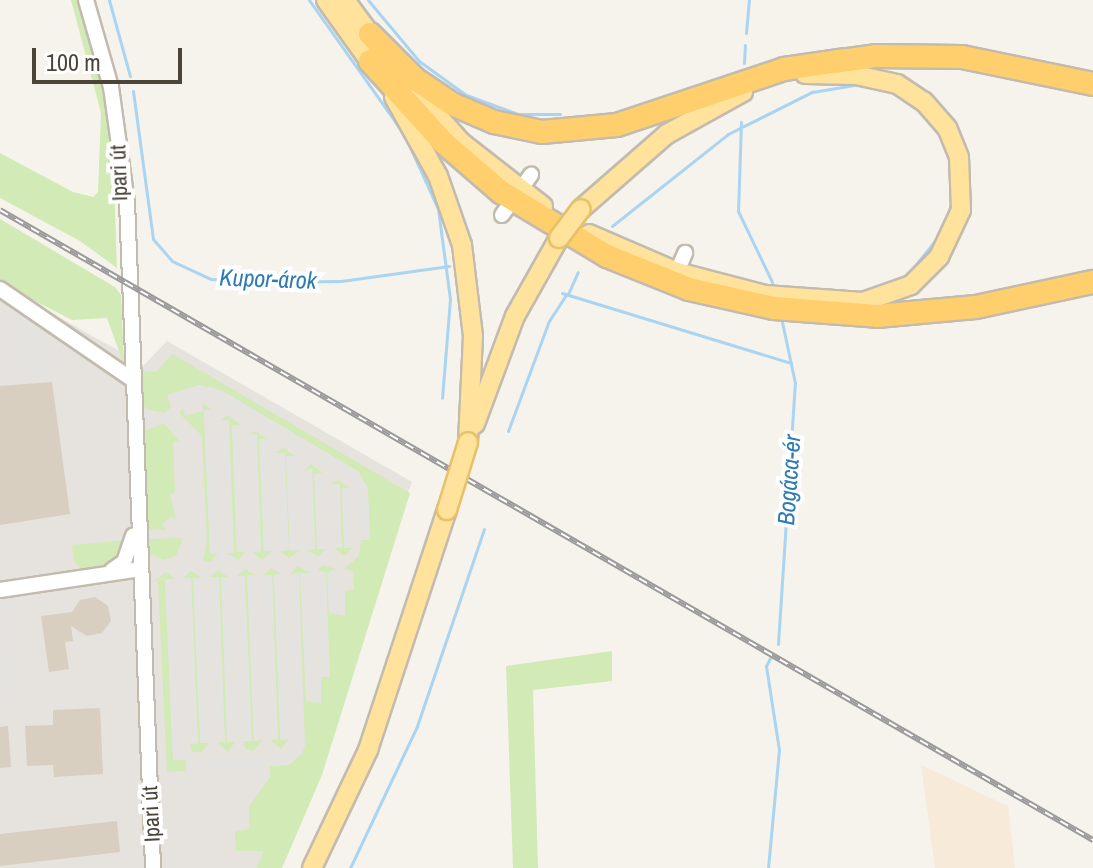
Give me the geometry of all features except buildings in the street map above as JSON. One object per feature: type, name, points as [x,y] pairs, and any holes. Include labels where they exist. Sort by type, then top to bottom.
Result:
[{"type":"highway","points":[[370,34],[415,79],[452,104],[494,122],[542,132],[608,128],[784,69],[846,60],[972,58],[1093,84]]},
{"type":"highway","points":[[775,79],[846,60]]},
{"type":"highway","points":[[370,61],[443,142],[516,195],[553,228],[636,269],[725,298],[796,312],[924,314],[1093,282]]},
{"type":"main road","points":[[326,0],[370,61],[425,150],[458,225],[472,311],[471,429]]},
{"type":"main road","points":[[312,868],[368,750],[471,429],[515,316],[559,238],[581,209],[667,134],[714,106],[775,79],[842,74],[897,84],[935,112],[959,157],[961,210],[931,267],[887,297],[819,302],[742,291],[677,272],[589,235],[516,195],[435,117],[345,0]]},
{"type":"street","points":[[86,0],[117,125]]},
{"type":"street","name":"Ipari út","points":[[117,125],[134,419]]},
{"type":"street","name":"Ipari út","points":[[117,125],[131,259],[135,465],[153,868]]},
{"type":"street","points":[[677,272],[685,253]]},
{"type":"street","points":[[819,302],[823,283]]},
{"type":"street","points":[[0,289],[130,378]]},
{"type":"street","name":"Ipari út","points":[[135,465],[133,536],[140,569]]},
{"type":"street","points":[[108,571],[124,562],[133,536]]},
{"type":"street","points":[[0,590],[108,571],[140,569]]},
{"type":"shaded area","points":[[0,284],[144,365],[167,341],[412,482],[264,868],[0,868]]},
{"type":"shaded area","points":[[0,288],[93,339],[86,353],[55,347],[54,377],[6,382]]},
{"type":"shaded area","points":[[199,385],[221,390],[359,472],[368,489],[370,540],[361,540],[358,489],[350,478],[211,396],[170,404],[167,395]]},
{"type":"shaded area","points":[[212,410],[218,550],[210,554],[204,411]]},
{"type":"shaded area","points":[[221,420],[229,420],[234,553],[226,549]]},
{"type":"shaded area","points":[[232,425],[240,425],[245,552],[237,552]]},
{"type":"shaded area","points":[[249,434],[257,434],[261,551],[253,552]]},
{"type":"shaded area","points":[[259,439],[268,440],[272,551],[264,551]]},
{"type":"shaded area","points":[[276,453],[285,453],[289,550],[280,551]]},
{"type":"shaded area","points":[[286,456],[295,456],[299,550],[290,550]]},
{"type":"shaded area","points":[[312,469],[315,549],[307,550],[304,470]]},
{"type":"shaded area","points":[[323,473],[325,549],[317,549],[314,474]]},
{"type":"shaded area","points":[[331,484],[340,484],[342,548],[334,548]]},
{"type":"shaded area","points":[[342,488],[351,489],[353,548],[344,548]]},
{"type":"shaded area","points":[[336,571],[338,613],[329,613],[327,572]]},
{"type":"shaded area","points":[[326,572],[330,677],[321,677],[317,573]]},
{"type":"shaded area","points":[[299,573],[303,753],[288,765],[186,771],[186,761],[284,757],[295,747],[290,574]]},
{"type":"shaded area","points":[[300,573],[309,576],[314,701],[306,701]]},
{"type":"shaded area","points":[[282,574],[289,739],[281,740],[274,575]]},
{"type":"shaded area","points":[[255,575],[262,740],[254,741],[247,576]]},
{"type":"shaded area","points":[[263,575],[272,575],[278,740],[270,740]]},
{"type":"shaded area","points":[[237,576],[245,576],[252,741],[243,741]]},
{"type":"shaded area","points":[[210,577],[219,577],[225,742],[217,742]]},
{"type":"shaded area","points":[[221,577],[229,579],[235,742],[227,742]]},
{"type":"shaded area","points":[[183,578],[191,578],[198,743],[190,744]]},
{"type":"shaded area","points":[[193,578],[202,578],[209,743],[200,743]]},
{"type":"shaded area","points":[[165,579],[175,579],[183,759],[173,760]]},
{"type":"shaded area","points":[[7,598],[19,697],[0,699],[0,599]]},
{"type":"shaded area","points":[[921,765],[1008,806],[1015,868],[935,868]]},
{"type":"green space","points":[[71,0],[79,0],[96,51],[112,131],[117,268],[80,241],[0,198],[0,153],[73,192],[93,197],[98,192],[101,113]]},
{"type":"green space","points":[[0,219],[115,287],[121,295],[124,365],[107,318],[72,320],[0,283]]},
{"type":"green space","points":[[172,354],[410,493],[322,775],[282,868],[256,868],[264,851],[236,851],[235,832],[249,829],[249,806],[270,777],[270,766],[291,764],[305,747],[299,574],[290,574],[298,566],[309,573],[301,573],[306,701],[321,703],[321,677],[329,677],[325,572],[318,570],[323,565],[335,569],[328,572],[329,613],[345,616],[345,591],[354,590],[353,571],[344,569],[359,556],[361,540],[369,540],[367,486],[356,470],[213,387],[168,395],[171,407],[165,413],[146,409],[139,396],[137,371],[156,372]]},
{"type":"green space","points":[[203,403],[212,410],[204,410],[210,554],[218,553],[210,562],[203,560],[207,541],[202,436],[179,413],[183,408],[185,416],[203,411]]},
{"type":"green space","points":[[228,415],[240,425],[232,425],[237,552],[245,552],[238,560],[227,553],[234,553],[221,420]]},
{"type":"green space","points":[[164,423],[179,441],[173,442],[175,493],[170,494],[176,520],[171,516],[162,525],[166,530],[147,530],[142,432]]},
{"type":"green space","points":[[255,431],[267,439],[260,439],[264,551],[272,551],[262,560],[253,552],[261,551],[256,434],[249,434]]},
{"type":"green space","points":[[284,448],[295,456],[286,457],[290,550],[299,551],[289,558],[280,551],[288,550],[284,453],[276,453]]},
{"type":"green space","points":[[311,464],[323,473],[315,474],[318,549],[325,549],[318,557],[307,550],[315,549],[312,469],[304,470]]},
{"type":"green space","points":[[338,480],[350,488],[342,488],[344,547],[353,548],[344,556],[334,548],[342,548],[331,484]]},
{"type":"green space","points":[[183,538],[176,556],[163,560],[150,553],[145,539]]},
{"type":"green space","points":[[126,540],[126,550],[110,565],[81,570],[74,560],[72,545]]},
{"type":"green space","points":[[271,568],[282,574],[274,575],[280,739],[289,739],[281,749],[270,740],[278,739],[272,575],[263,575]]},
{"type":"green space","points":[[245,569],[255,575],[247,576],[254,740],[262,740],[254,751],[246,749],[243,741],[251,741],[244,576],[237,576]]},
{"type":"green space","points":[[218,570],[228,577],[221,577],[228,742],[235,742],[228,752],[217,742],[224,742],[218,577],[210,577]]},
{"type":"green space","points":[[191,571],[202,578],[194,578],[201,743],[209,743],[201,753],[192,751],[190,744],[198,743],[191,579],[183,578]]},
{"type":"green space","points":[[166,572],[175,579],[165,580],[173,759],[186,761],[186,771],[167,772],[158,581],[166,576],[153,582]]},
{"type":"green space","points":[[612,651],[612,681],[533,690],[538,868],[513,868],[506,666]]},
{"type":"waterway","name":"Kupor-árok","points":[[109,0],[130,76]]},
{"type":"waterway","points":[[309,0],[404,134],[438,209],[450,299],[442,398]]},
{"type":"waterway","points":[[368,0],[419,61],[466,95],[518,114],[560,114]]},
{"type":"waterway","name":"Bogáca-ér","points":[[746,33],[749,0]]},
{"type":"waterway","name":"Bogáca-ér","points":[[744,63],[745,45]]},
{"type":"waterway","points":[[612,226],[728,134],[812,92],[860,84]]},
{"type":"waterway","name":"Kupor-árok","points":[[133,91],[153,239],[172,261],[211,279],[256,282],[341,281],[449,266]]},
{"type":"waterway","name":"Bogáca-ér","points":[[741,122],[738,211],[772,282]]},
{"type":"waterway","points":[[946,222],[952,199]]},
{"type":"waterway","points":[[914,267],[941,233]]},
{"type":"waterway","points":[[568,294],[578,272]]},
{"type":"waterway","name":"Kupor-árok","points":[[562,293],[791,363]]},
{"type":"waterway","points":[[508,431],[549,321],[566,295]]},
{"type":"waterway","name":"Bogáca-ér","points":[[778,644],[795,383],[781,317]]},
{"type":"waterway","points":[[350,868],[417,726],[484,529]]},
{"type":"waterway","name":"Bogáca-ér","points":[[768,868],[779,750],[766,666],[770,658]]},
{"type":"railway","points":[[0,210],[1093,840]]}]
